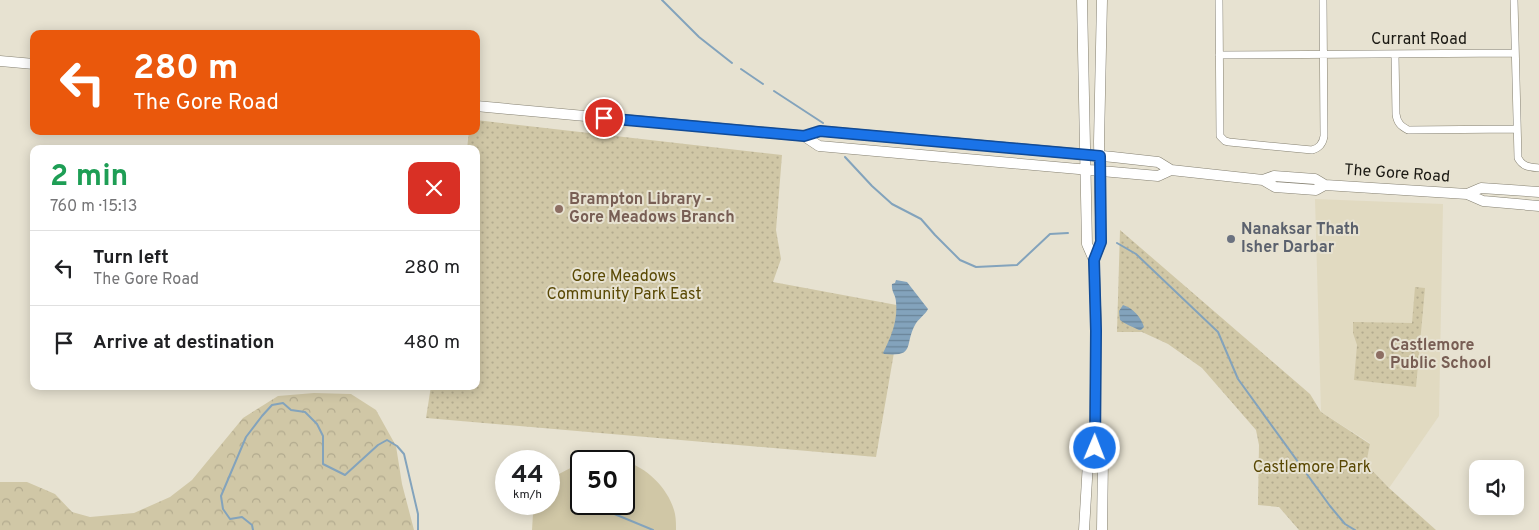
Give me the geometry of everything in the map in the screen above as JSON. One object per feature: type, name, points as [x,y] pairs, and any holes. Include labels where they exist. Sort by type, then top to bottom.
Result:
[{"type":"main road","points":[[1082,0],[1087,244],[1094,260],[1096,327],[1095,448],[1088,462],[1084,530]]},
{"type":"main road","points":[[1094,260],[1101,242],[1102,0]]},
{"type":"main road","points":[[0,60],[30,64]]},
{"type":"main road","name":"The Gore Road","points":[[480,106],[804,136],[820,131],[1085,154],[1158,162],[1171,170],[1263,180],[1274,176],[1315,179],[1326,185],[1468,194],[1483,201],[1539,206]]},
{"type":"main road","points":[[870,150],[871,135]]},
{"type":"main road","name":"The Gore Road","points":[[804,136],[819,146],[1086,168],[1158,176],[1171,170]]},
{"type":"main road","name":"The Gore Road","points":[[1468,194],[1482,188],[1539,192]]},
{"type":"main road","points":[[1095,448],[1102,459],[1102,530]]},
{"type":"street","points":[[1219,0],[1219,133],[1222,139],[1229,142],[1312,150],[1316,149],[1323,142],[1324,136],[1323,0]]},
{"type":"street","points":[[1514,0],[1518,158],[1521,164],[1527,167],[1539,168]]},
{"type":"street","name":"Currant Road","points":[[1219,55],[1515,53]]},
{"type":"street","points":[[1395,54],[1396,120],[1401,126],[1408,130],[1516,129]]},
{"type":"shaded area","name":"Castlemore Public School","points":[[1315,199],[1443,204],[1439,416],[1389,488],[1366,464],[1370,443],[1321,412]]},
{"type":"green space","name":"Gore Meadows Community Park East","points":[[480,120],[782,155],[776,230],[781,259],[773,282],[902,306],[876,457],[426,418],[430,390],[480,390],[480,145],[467,145],[469,135],[480,135]]},
{"type":"green space","name":"Castlemore Park","points":[[1120,230],[1310,394],[1321,412],[1370,444],[1366,464],[1389,488],[1436,530],[1299,530],[1279,507],[1258,505],[1259,445],[1256,430],[1202,368],[1168,344],[1142,332],[1117,332]]},
{"type":"green space","points":[[1415,287],[1425,288],[1416,387],[1354,380],[1357,345],[1353,333],[1353,322],[1412,323]]},
{"type":"green space","points":[[314,393],[351,394],[376,410],[396,446],[402,484],[414,530],[0,530],[0,482],[27,482],[55,494],[72,512],[90,517],[134,513],[170,497],[192,480],[243,418],[278,396]]},
{"type":"green space","points":[[635,465],[649,474],[663,488],[672,505],[676,530],[532,530],[533,515],[560,515],[560,473],[570,468],[570,515],[635,515]]},
{"type":"water","points":[[896,280],[907,282],[928,309],[915,325],[905,351],[901,354],[884,354],[896,316],[896,300],[892,284]]},
{"type":"water","points":[[1123,305],[1139,316],[1144,327],[1141,330],[1120,320],[1119,311]]},
{"type":"waterway","points":[[662,0],[699,37],[732,63]]},
{"type":"waterway","points":[[741,69],[763,84]]},
{"type":"waterway","points":[[774,91],[823,123]]},
{"type":"waterway","points":[[845,157],[892,204],[921,219],[960,260],[976,267],[1017,265],[1050,234],[1068,233]]},
{"type":"waterway","points":[[1117,243],[1136,254],[1218,332],[1238,379],[1330,506],[1345,524],[1355,530]]},
{"type":"waterway","points":[[253,530],[252,525],[242,517],[230,519],[223,509],[221,496],[246,437],[272,405],[283,403],[291,410],[305,412],[317,424],[323,436],[323,464],[345,475],[378,445],[387,440],[397,446],[404,454],[418,514],[418,530]]},
{"type":"waterway","points":[[617,515],[653,530]]},
{"type":"place","name":"Brampton Library - Gore Meadows Branch","points":[[559,209]]},
{"type":"place","name":"Nanaksar Thath Isher Darbar","points":[[1231,239]]},
{"type":"place","name":"Castlemore Public School","points":[[1380,355]]},
{"type":"route","points":[[604,118],[804,136],[820,131],[1100,156],[1101,242],[1094,260],[1097,372],[1095,448]]}]
